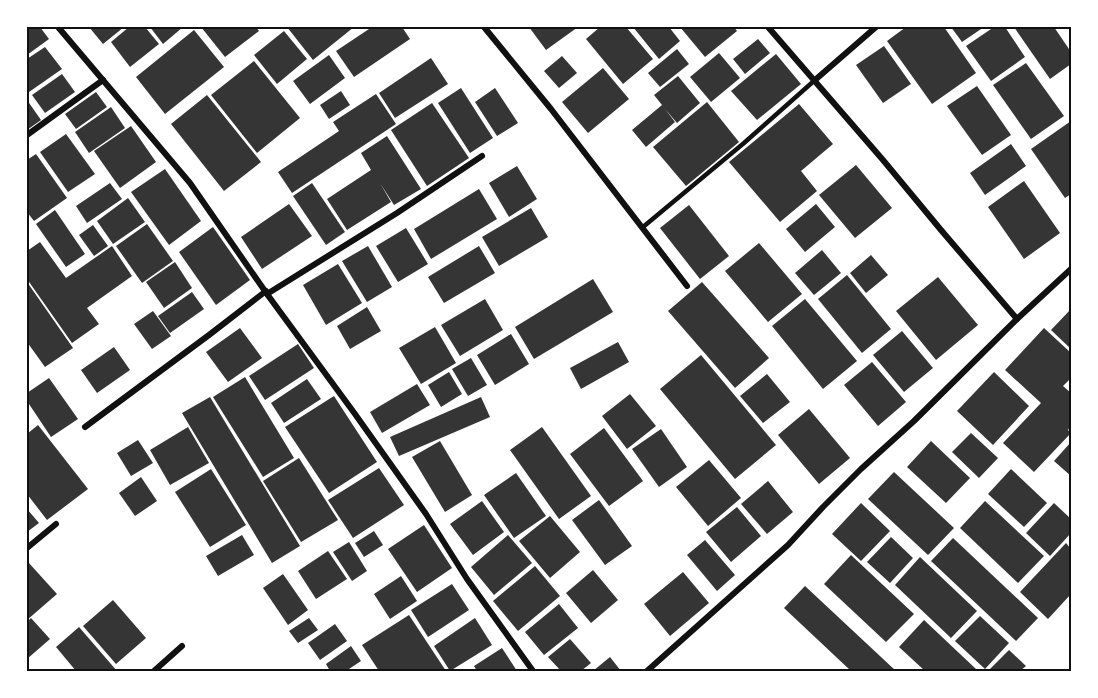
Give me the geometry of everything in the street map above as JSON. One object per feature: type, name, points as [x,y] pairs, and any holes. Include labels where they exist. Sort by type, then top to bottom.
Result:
[{"type":"street","points":[[58,27],[190,183],[413,496],[467,579],[533,671]]},
{"type":"street","points":[[484,27],[551,109],[687,286]]},
{"type":"street","points":[[768,27],[1017,319]]},
{"type":"street","points":[[814,80],[876,27]]},
{"type":"street","points":[[27,135],[103,80]]},
{"type":"street","points":[[85,427],[266,292],[398,213],[482,156]]},
{"type":"street","points":[[647,671],[788,545],[830,499],[1071,269]]},
{"type":"street","points":[[27,548],[56,524]]},
{"type":"street","points":[[154,671],[182,646]]},
{"type":"lane","points":[[643,227],[744,143],[814,80]]},
{"type":"building","points":[[27,27],[40,27],[49,39],[27,55]]},
{"type":"building","points":[[89,27],[124,27],[103,44]]},
{"type":"building","points":[[129,27],[145,27],[159,44],[130,67],[111,42]]},
{"type":"building","points":[[150,27],[183,27],[163,44]]},
{"type":"building","points":[[201,27],[256,27],[259,31],[225,57]]},
{"type":"building","points":[[287,27],[354,27],[313,60]]},
{"type":"building","points":[[372,27],[402,27],[410,39],[354,77],[336,51]]},
{"type":"building","points":[[529,27],[578,27],[546,50]]},
{"type":"building","points":[[600,27],[626,27],[653,59],[623,84],[586,39]]},
{"type":"building","points":[[633,27],[669,27],[680,41],[659,59]]},
{"type":"building","points":[[680,27],[734,27],[737,31],[705,57]]},
{"type":"building","points":[[906,27],[944,27],[976,73],[932,104],[887,41]]},
{"type":"building","points":[[951,27],[984,27],[962,42]]},
{"type":"building","points":[[994,27],[1005,27],[1025,57],[991,81],[966,46]]},
{"type":"building","points":[[1014,27],[1054,27],[1071,52],[1071,64],[1050,79]]},
{"type":"building","points":[[194,30],[224,67],[165,114],[136,77]]},
{"type":"building","points":[[284,31],[307,59],[277,84],[254,55]]},
{"type":"building","points":[[758,39],[770,53],[745,74],[733,59]]},
{"type":"building","points":[[884,46],[911,84],[883,103],[856,65]]},
{"type":"building","points":[[45,47],[62,69],[29,92],[27,90],[27,59]]},
{"type":"building","points":[[677,49],[689,64],[660,87],[648,73]]},
{"type":"building","points":[[719,53],[740,78],[711,102],[690,77]]},
{"type":"building","points":[[776,54],[801,84],[757,120],[731,91]]},
{"type":"building","points":[[329,55],[345,78],[310,104],[293,81]]},
{"type":"building","points":[[562,56],[577,73],[559,88],[544,71]]},
{"type":"building","points":[[431,58],[448,84],[395,118],[379,93]]},
{"type":"building","points":[[254,61],[300,118],[257,153],[211,95]]},
{"type":"building","points":[[1026,63],[1064,116],[1031,139],[993,85]]},
{"type":"building","points":[[603,68],[629,99],[588,133],[562,102]]},
{"type":"building","points":[[62,74],[75,92],[45,113],[32,95]]},
{"type":"building","points":[[678,76],[700,103],[677,123],[665,109],[675,122],[646,147],[632,130],[662,105],[654,95]]},
{"type":"building","points":[[977,86],[1011,135],[982,155],[947,106]]},
{"type":"building","points":[[461,88],[493,138],[470,153],[438,103]]},
{"type":"building","points":[[495,88],[518,123],[497,136],[475,102]]},
{"type":"building","points":[[341,91],[350,105],[329,119],[320,105]]},
{"type":"building","points":[[96,92],[107,107],[76,129],[65,114]]},
{"type":"building","points":[[376,94],[396,124],[292,193],[278,172],[339,131],[333,122]]},
{"type":"building","points":[[207,95],[261,162],[224,191],[171,124]]},
{"type":"building","points":[[27,100],[41,120],[27,130]]},
{"type":"building","points":[[707,102],[739,142],[686,186],[653,147]]},
{"type":"building","points":[[432,103],[469,158],[427,186],[391,130]]},
{"type":"building","points":[[799,104],[833,144],[801,171],[817,191],[780,222],[729,162]]},
{"type":"building","points":[[111,107],[125,128],[89,153],[75,132]]},
{"type":"building","points":[[1071,121],[1071,194],[1065,198],[1031,149]]},
{"type":"building","points":[[131,126],[156,162],[120,188],[94,151]]},
{"type":"building","points":[[66,134],[95,174],[68,192],[40,152]]},
{"type":"building","points":[[387,136],[421,189],[394,205],[380,183],[391,202],[347,230],[327,199],[371,170],[361,153]]},
{"type":"building","points":[[1011,144],[1026,166],[985,195],[970,173]]},
{"type":"building","points":[[36,154],[67,198],[34,221],[27,212],[27,160]]},
{"type":"building","points":[[856,165],[892,208],[855,238],[819,195]]},
{"type":"building","points":[[517,166],[537,199],[509,217],[489,183]]},
{"type":"building","points":[[165,169],[201,221],[169,245],[131,192]]},
{"type":"building","points":[[1024,181],[1060,233],[1024,259],[988,207]]},
{"type":"building","points":[[110,183],[122,199],[87,223],[76,206]]},
{"type":"building","points":[[312,183],[345,232],[326,245],[293,196]]},
{"type":"building","points":[[479,189],[497,219],[431,259],[414,229]]},
{"type":"building","points":[[128,198],[145,222],[113,244],[97,221]]},
{"type":"building","points":[[289,204],[312,236],[262,269],[241,237]]},
{"type":"building","points":[[816,204],[835,227],[805,252],[786,229]]},
{"type":"building","points":[[689,205],[729,256],[700,279],[660,228]]},
{"type":"building","points":[[531,208],[548,237],[499,266],[482,237]]},
{"type":"building","points":[[55,210],[85,254],[66,267],[36,224]]},
{"type":"building","points":[[147,224],[173,261],[142,283],[116,246]]},
{"type":"building","points":[[93,225],[108,246],[94,256],[79,235]]},
{"type":"building","points":[[213,227],[250,280],[216,305],[179,252]]},
{"type":"building","points":[[406,228],[428,264],[398,282],[376,246]]},
{"type":"building","points":[[40,242],[66,278],[112,246],[132,276],[87,308],[99,324],[72,343],[27,279],[27,251]]},
{"type":"building","points":[[759,243],[802,294],[768,322],[725,271]]},
{"type":"building","points":[[368,246],[392,287],[367,302],[342,261]]},
{"type":"building","points":[[479,246],[495,273],[444,303],[428,277]]},
{"type":"building","points":[[822,250],[841,273],[814,295],[795,273]]},
{"type":"building","points":[[871,255],[888,275],[866,293],[850,273]]},
{"type":"building","points":[[175,262],[192,288],[164,308],[146,282]]},
{"type":"building","points":[[338,264],[362,303],[326,325],[303,285]]},
{"type":"building","points":[[847,275],[891,329],[862,353],[818,299]]},
{"type":"building","points":[[938,277],[978,325],[936,360],[896,311]]},
{"type":"building","points":[[593,279],[613,312],[534,359],[515,327]]},
{"type":"building","points":[[27,282],[73,348],[45,367],[27,342]]},
{"type":"building","points":[[702,282],[769,358],[735,388],[668,311]]},
{"type":"building","points":[[192,292],[204,309],[170,333],[158,316]]},
{"type":"building","points":[[485,299],[503,330],[460,356],[441,325]]},
{"type":"building","points":[[805,299],[857,361],[823,389],[772,326]]},
{"type":"building","points":[[367,307],[381,331],[350,349],[337,326]]},
{"type":"building","points":[[1071,309],[1071,349],[1051,330]]},
{"type":"building","points":[[153,311],[171,336],[152,349],[134,324]]},
{"type":"building","points":[[435,327],[456,363],[421,384],[399,348]]},
{"type":"building","points":[[240,328],[262,358],[228,382],[206,352]]},
{"type":"building","points":[[1044,328],[1071,353],[1071,378],[1063,386],[1071,393],[1071,426],[1068,430],[1071,433],[1034,472],[1003,443],[1041,403],[1005,370]]},
{"type":"building","points":[[902,331],[933,368],[904,392],[873,355]]},
{"type":"building","points":[[511,334],[529,364],[495,385],[477,355]]},
{"type":"building","points":[[618,342],[629,362],[581,389],[570,368]]},
{"type":"building","points":[[298,344],[314,368],[265,400],[249,376]]},
{"type":"building","points":[[114,347],[130,370],[97,393],[81,370]]},
{"type":"building","points":[[701,355],[776,445],[735,479],[660,389]]},
{"type":"building","points":[[471,358],[487,385],[468,396],[452,369]]},
{"type":"building","points":[[872,362],[906,402],[878,426],[844,385]]},
{"type":"building","points":[[449,372],[462,394],[441,407],[428,385]]},
{"type":"building","points":[[994,372],[1029,406],[993,445],[957,411]]},
{"type":"building","points":[[767,374],[790,402],[763,423],[740,396]]},
{"type":"building","points":[[245,377],[294,458],[263,477],[213,397]]},
{"type":"building","points":[[49,378],[78,419],[51,437],[27,401],[27,393]]},
{"type":"building","points":[[307,379],[321,399],[284,423],[271,403]]},
{"type":"building","points":[[417,384],[430,405],[382,433],[370,412]]},
{"type":"building","points":[[630,394],[656,426],[627,449],[602,416]]},
{"type":"building","points":[[334,396],[377,462],[329,493],[285,427]]},
{"type":"building","points":[[210,397],[300,546],[272,563],[182,413]]},
{"type":"building","points":[[481,397],[490,417],[399,456],[390,437]]},
{"type":"building","points":[[809,409],[850,458],[819,484],[778,435]]},
{"type":"building","points":[[38,425],[88,489],[47,520],[27,494],[27,434]]},
{"type":"building","points":[[188,427],[209,463],[170,485],[150,450]]},
{"type":"building","points":[[542,427],[591,496],[559,519],[510,450]]},
{"type":"building","points":[[604,428],[643,481],[609,506],[570,454]]},
{"type":"building","points":[[661,429],[687,467],[659,487],[632,449]]},
{"type":"building","points":[[971,433],[998,458],[979,478],[952,452]]},
{"type":"building","points":[[138,440],[153,463],[131,476],[117,453]]},
{"type":"building","points":[[440,441],[472,495],[445,512],[412,457]]},
{"type":"building","points":[[931,441],[970,478],[946,503],[907,467]]},
{"type":"building","points":[[1071,442],[1071,476],[1054,461]]},
{"type":"building","points":[[299,458],[338,520],[301,542],[263,481]]},
{"type":"building","points":[[709,460],[741,498],[708,526],[676,487]]},
{"type":"building","points":[[379,468],[404,505],[353,538],[328,500]]},
{"type":"building","points":[[211,469],[246,525],[210,547],[175,492]]},
{"type":"building","points":[[1011,469],[1047,503],[1024,527],[988,494]]},
{"type":"building","points":[[894,472],[954,528],[928,555],[868,499]]},
{"type":"building","points":[[516,473],[546,516],[514,538],[484,495]]},
{"type":"building","points":[[141,477],[157,501],[135,516],[119,493]]},
{"type":"building","points":[[768,481],[793,512],[767,534],[741,504]]},
{"type":"building","points":[[599,500],[632,546],[605,565],[572,520]]},
{"type":"building","points":[[482,501],[504,532],[473,555],[450,524]]},
{"type":"building","points":[[985,501],[1044,556],[1018,583],[960,528]]},
{"type":"building","points":[[861,503],[890,531],[861,561],[832,534]]},
{"type":"building","points":[[1054,503],[1071,519],[1071,533],[1050,556],[1026,533]]},
{"type":"building","points":[[737,507],[761,536],[731,562],[706,532]]},
{"type":"building","points":[[27,509],[39,523],[27,532]]},
{"type":"building","points":[[550,516],[580,552],[550,578],[519,541]]},
{"type":"building","points":[[424,525],[452,568],[417,592],[388,549]]},
{"type":"building","points":[[374,531],[383,545],[364,557],[355,543]]},
{"type":"building","points":[[242,535],[254,555],[218,576],[206,556]]},
{"type":"building","points":[[508,535],[532,563],[494,595],[471,567]]},
{"type":"building","points":[[891,537],[913,558],[890,583],[867,562]]},
{"type":"building","points":[[953,538],[1038,618],[1016,641],[931,561]]},
{"type":"building","points":[[705,540],[735,575],[717,591],[687,555]]},
{"type":"building","points":[[349,542],[367,571],[352,581],[333,552]]},
{"type":"building","points":[[1066,543],[1071,549],[1071,594],[1048,619],[1020,592]]},
{"type":"building","points":[[328,551],[347,579],[316,599],[298,571]]},
{"type":"building","points":[[851,555],[914,614],[886,642],[824,584]]},
{"type":"building","points":[[920,557],[977,611],[951,638],[895,585]]},
{"type":"building","points":[[27,563],[57,594],[27,620]]},
{"type":"building","points":[[535,566],[560,596],[518,631],[493,601]]},
{"type":"building","points":[[593,570],[618,600],[591,623],[566,593]]},
{"type":"building","points":[[683,572],[709,603],[670,636],[644,604]]},
{"type":"building","points":[[283,574],[308,610],[288,625],[263,588]]},
{"type":"building","points":[[401,576],[417,601],[390,619],[374,594]]},
{"type":"building","points":[[452,584],[469,610],[428,637],[411,610]]},
{"type":"building","points":[[805,586],[896,671],[851,671],[784,608]]},
{"type":"building","points":[[113,600],[146,638],[116,664],[83,626]]},
{"type":"building","points":[[559,604],[578,628],[544,655],[525,632]]},
{"type":"building","points":[[409,615],[446,671],[379,671],[362,645]]},
{"type":"building","points":[[980,616],[1009,643],[985,669],[955,641]]},
{"type":"building","points":[[31,618],[50,639],[27,659],[27,622]]},
{"type":"building","points":[[309,618],[318,630],[298,643],[289,631]]},
{"type":"building","points":[[475,618],[492,645],[450,671],[434,646]]},
{"type":"building","points":[[924,620],[976,669],[974,671],[925,671],[899,647]]},
{"type":"building","points":[[335,624],[347,641],[320,660],[308,643]]},
{"type":"building","points":[[79,627],[117,671],[76,671],[56,647]]},
{"type":"building","points":[[570,639],[591,663],[581,671],[561,671],[548,657]]},
{"type":"building","points":[[351,646],[361,661],[346,671],[330,671],[326,664]]},
{"type":"building","points":[[502,648],[517,671],[477,671],[474,666]]},
{"type":"building","points":[[1009,650],[1026,666],[1020,671],[989,670]]},
{"type":"building","points":[[610,657],[621,671],[593,671]]}]
